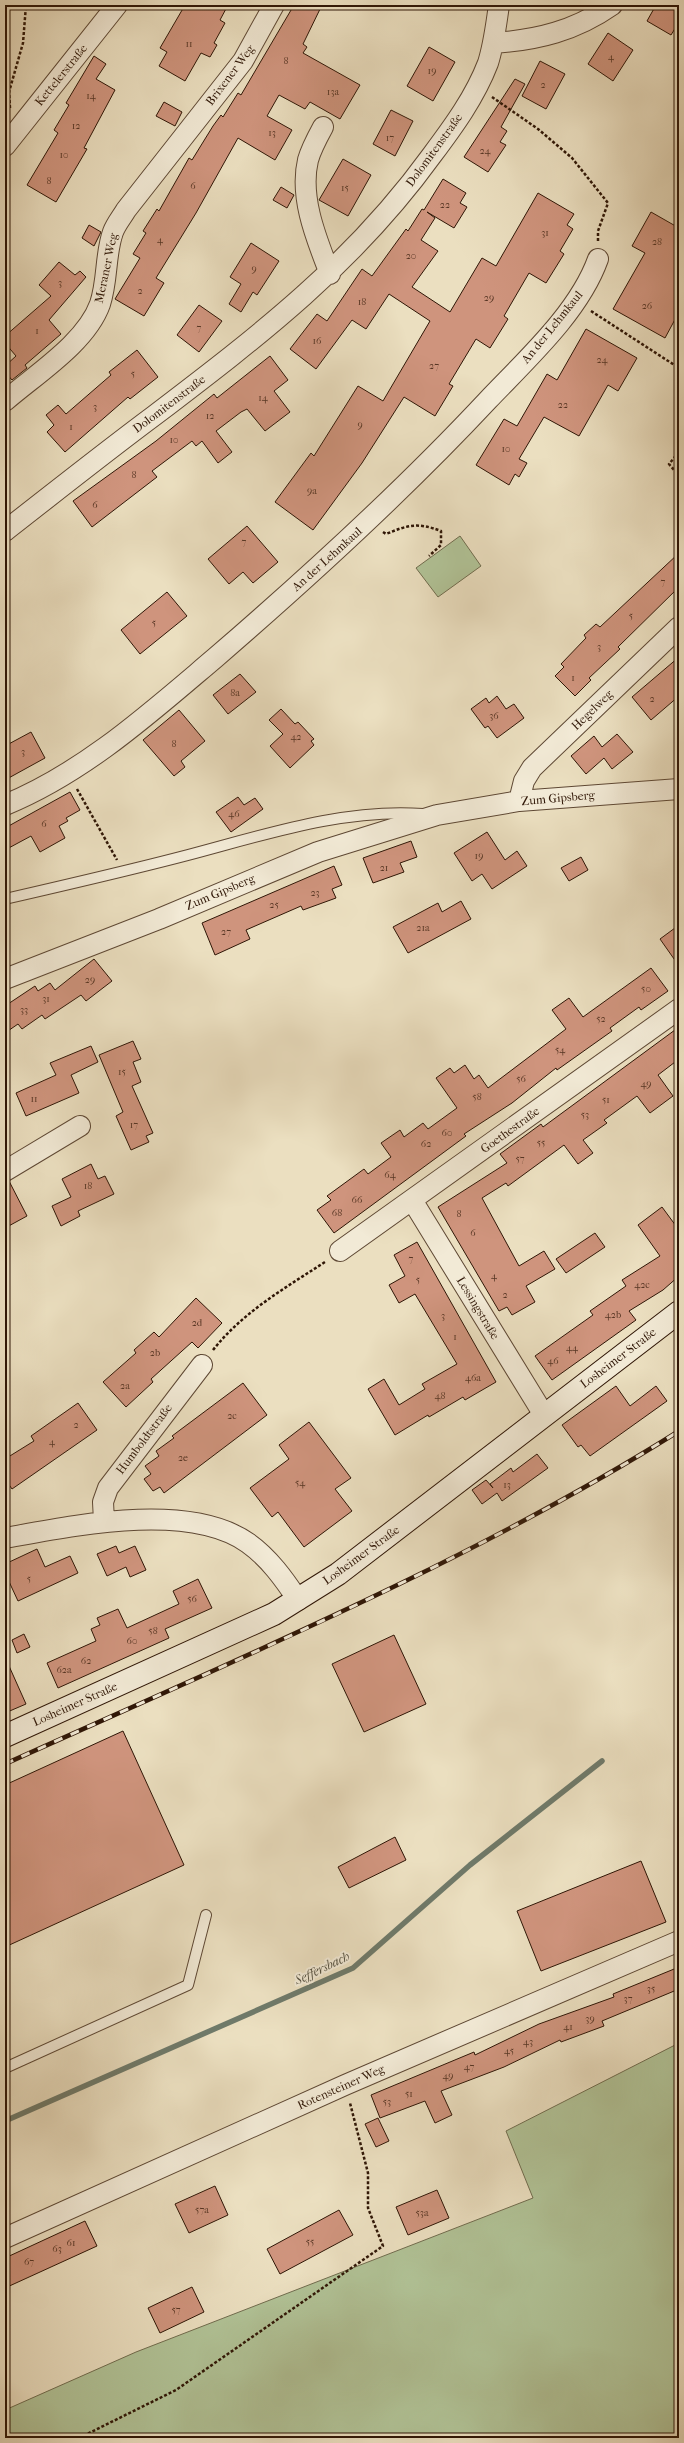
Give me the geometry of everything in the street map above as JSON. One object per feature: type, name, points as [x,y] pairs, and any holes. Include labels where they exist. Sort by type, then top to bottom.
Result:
[{"type":"main road","name":"Losheimer Straße","points":[[5,1736],[274,1614],[298,1600],[380,1543],[679,1312]]},
{"type":"street","name":"Kettelerstraße","points":[[5,146],[117,5]]},
{"type":"street","name":"Brixener Weg","points":[[194,122],[243,61],[274,5]]},
{"type":"street","name":"Dolomitenstraße","points":[[5,531],[284,315],[330,274],[373,230],[416,178],[454,126],[477,87],[494,43],[499,5]]},
{"type":"street","points":[[494,43],[525,41],[551,36],[572,28],[612,5]]},
{"type":"street","name":"Meraner Weg","points":[[5,401],[80,337],[93,318],[100,304],[114,231],[126,210],[194,122]]},
{"type":"street","points":[[323,127],[308,161],[307,180],[311,220],[330,274]]},
{"type":"street","name":"An der Lehmkaul","points":[[5,805],[67,773],[135,726],[266,615],[368,521],[465,425],[529,357],[576,301],[593,274],[598,259]]},
{"type":"street","name":"Hegelweg","points":[[518,801],[524,781],[532,768],[679,627]]},
{"type":"street","name":"Zum Gipsberg","points":[[5,979],[159,919],[318,852],[437,814],[518,801],[679,788]]},
{"type":"street","name":"Goethestraße","points":[[340,1251],[679,1009]]},
{"type":"street","points":[[5,1171],[80,1126]]},
{"type":"street","name":"Lessingstraße","points":[[412,1200],[544,1415]]},
{"type":"street","name":"Humboldtstraße","points":[[104,1521],[103,1502],[108,1488],[202,1365]]},
{"type":"street","points":[[5,1538],[104,1521],[152,1520],[198,1524],[224,1532],[248,1543],[282,1574],[298,1600]]},
{"type":"street","name":"Rotensteiner Weg","points":[[5,2238],[345,2085],[679,1941]]},
{"type":"lane","name":"Zum Gipsberg","points":[[5,899],[124,872],[276,831],[361,815],[407,812],[437,814]]},
{"type":"lane","points":[[5,2068],[188,1985],[206,1915]]},
{"type":"path","points":[[20,126],[10,106],[9,92],[23,43],[26,5]]},
{"type":"path","points":[[477,87],[538,129],[572,158],[608,204],[598,231],[598,259]]},
{"type":"path","points":[[576,301],[679,368]]},
{"type":"path","points":[[679,452],[669,464],[679,476]]},
{"type":"path","points":[[368,521],[386,534],[411,524],[427,526],[441,531],[441,545],[429,556]]},
{"type":"path","points":[[67,773],[124,872]]},
{"type":"path","points":[[202,1365],[223,1337],[255,1308],[340,1251]]},
{"type":"path","points":[[79,2438],[176,2390],[383,2246],[368,2208],[368,2173],[345,2085]]},
{"type":"green space","points":[[460,536],[481,566],[438,597],[416,568]]},
{"type":"green space","points":[[679,2043],[679,2438],[5,2438],[5,2410],[136,2352],[533,2198],[506,2131]]},
{"type":"building","points":[[185,5],[228,5],[220,20],[225,23],[214,43],[217,45],[210,57],[201,53],[185,81],[159,66],[167,52],[160,48]]},
{"type":"building","points":[[294,5],[322,5],[303,44],[307,47],[303,53],[360,85],[340,119],[310,102],[305,109],[279,95],[267,116],[292,130],[275,160],[238,138],[196,213],[156,278],[164,283],[144,316],[115,299],[140,258],[133,254],[146,233],[143,231],[157,209],[159,211],[189,158],[192,160],[213,126],[221,115],[223,117],[238,93],[241,95]]},
{"type":"building","points":[[656,5],[679,5],[679,22],[671,35],[647,21]]},
{"type":"building","points":[[608,33],[633,50],[613,81],[588,64]]},
{"type":"building","points":[[429,47],[455,62],[433,101],[407,86]]},
{"type":"building","points":[[94,56],[106,64],[96,79],[115,90],[84,148],[87,149],[56,202],[27,185],[58,133],[54,130],[69,105],[66,103]]},
{"type":"building","points":[[540,61],[565,74],[546,109],[522,96]]},
{"type":"building","points":[[515,79],[525,84],[501,127],[507,131],[500,142],[506,145],[488,172],[464,157]]},
{"type":"building","points":[[164,102],[182,112],[175,126],[156,116]]},
{"type":"building","points":[[391,110],[413,121],[395,156],[373,144]]},
{"type":"building","points":[[343,159],[371,175],[348,216],[319,200]]},
{"type":"building","points":[[443,179],[466,193],[460,203],[467,207],[454,228],[427,212],[435,218],[421,240],[438,251],[412,287],[450,312],[482,258],[496,266],[538,193],[574,214],[567,225],[573,229],[560,251],[564,254],[546,283],[529,273],[504,316],[508,319],[490,348],[476,339],[449,384],[453,386],[435,416],[404,397],[362,463],[313,530],[275,502],[311,453],[314,456],[358,386],[383,401],[430,321],[389,294],[366,329],[352,320],[316,369],[290,349],[317,314],[327,321],[362,269],[372,276],[406,229],[408,231],[422,209],[424,210]]},
{"type":"building","points":[[281,187],[294,195],[287,208],[273,200]]},
{"type":"building","points":[[651,212],[679,228],[679,312],[665,338],[613,309],[645,253],[632,246]]},
{"type":"building","points":[[89,225],[101,232],[94,246],[82,238]]},
{"type":"building","points":[[251,243],[279,261],[257,295],[253,292],[241,312],[229,304],[241,284],[230,277]]},
{"type":"building","points":[[59,262],[75,275],[80,271],[86,277],[49,320],[61,334],[25,365],[27,368],[12,380],[5,372],[5,366],[16,356],[5,343],[5,336],[51,296],[39,285]]},
{"type":"building","points":[[199,305],[222,321],[199,352],[177,335]]},
{"type":"building","points":[[586,329],[637,358],[618,391],[608,385],[579,436],[544,417],[519,459],[527,463],[519,477],[515,474],[509,485],[476,465],[504,419],[517,426],[547,374],[557,380]]},
{"type":"building","points":[[137,350],[158,377],[130,399],[128,397],[65,452],[47,432],[54,425],[46,415],[58,405],[66,414],[111,375],[109,372]]},
{"type":"building","points":[[270,356],[288,380],[274,391],[290,412],[265,431],[247,409],[241,412],[216,431],[232,452],[218,463],[202,441],[196,446],[192,441],[152,471],[157,477],[92,527],[73,501],[156,441],[214,394],[217,398]]},
{"type":"building","points":[[247,526],[278,562],[253,583],[243,572],[229,584],[208,559]]},
{"type":"building","points":[[679,553],[679,587],[618,647],[620,649],[589,678],[591,680],[575,696],[555,676],[564,667],[561,664],[586,638],[584,635],[596,624],[600,627]]},
{"type":"building","points":[[167,592],[187,616],[140,654],[121,630]]},
{"type":"building","points":[[679,657],[679,696],[651,720],[632,697]]},
{"type":"building","points":[[240,674],[256,692],[228,714],[213,695]]},
{"type":"building","points":[[497,696],[506,709],[514,704],[524,718],[497,738],[488,726],[485,728],[471,709],[486,698],[489,703]]},
{"type":"building","points":[[281,709],[295,724],[298,722],[314,739],[311,741],[314,745],[290,768],[270,746],[283,734],[269,720]]},
{"type":"building","points":[[179,710],[205,741],[181,761],[185,767],[174,776],[143,740]]},
{"type":"building","points":[[31,732],[45,758],[5,780],[5,746]]},
{"type":"building","points":[[617,734],[633,752],[612,769],[604,758],[586,774],[571,756],[594,736],[602,747]]},
{"type":"building","points":[[70,792],[80,810],[66,818],[68,821],[59,826],[65,838],[40,852],[31,836],[5,850],[5,828]]},
{"type":"building","points":[[238,797],[244,805],[255,798],[263,809],[231,832],[216,812]]},
{"type":"building","points":[[487,832],[505,860],[517,851],[527,866],[492,889],[482,874],[472,881],[454,853]]},
{"type":"building","points":[[411,841],[417,857],[400,863],[404,872],[373,883],[363,858]]},
{"type":"building","points":[[581,857],[588,870],[569,881],[561,868]]},
{"type":"building","points":[[334,866],[342,885],[332,889],[336,898],[303,910],[301,906],[246,930],[250,939],[215,955],[202,923]]},
{"type":"building","points":[[461,901],[471,919],[408,953],[393,927],[438,903],[442,912]]},
{"type":"building","points":[[679,925],[679,966],[660,939]]},
{"type":"building","points":[[94,959],[112,981],[86,1001],[81,995],[45,1019],[42,1015],[22,1029],[18,1024],[5,1033],[5,1006],[35,986],[38,991],[50,983],[55,990]]},
{"type":"building","points":[[651,968],[668,991],[641,1010],[639,1007],[610,1028],[612,1031],[557,1070],[556,1068],[512,1103],[464,1134],[466,1136],[334,1233],[317,1210],[331,1200],[327,1196],[364,1169],[368,1174],[391,1157],[381,1143],[400,1130],[404,1137],[423,1123],[428,1129],[457,1108],[436,1078],[450,1068],[454,1073],[465,1065],[474,1079],[479,1075],[488,1088],[566,1029],[552,1010],[569,998],[583,1017]]},
{"type":"building","points":[[679,1027],[679,1059],[658,1075],[673,1096],[650,1113],[637,1096],[604,1120],[607,1123],[583,1140],[593,1153],[578,1164],[564,1145],[508,1186],[506,1183],[482,1198],[519,1266],[544,1251],[555,1269],[526,1286],[535,1302],[512,1315],[507,1307],[499,1311],[438,1207],[507,1163],[500,1154],[541,1124],[543,1127]]},
{"type":"building","points":[[133,1041],[141,1059],[133,1062],[141,1082],[132,1086],[153,1133],[146,1136],[149,1142],[131,1150],[116,1116],[123,1112],[99,1055]]},
{"type":"building","points":[[91,1046],[98,1062],[71,1075],[79,1093],[26,1116],[16,1093],[56,1075],[50,1063]]},
{"type":"building","points":[[91,1164],[98,1179],[105,1176],[114,1194],[78,1211],[80,1216],[61,1226],[52,1206],[71,1197],[62,1179]]},
{"type":"building","points":[[9,1181],[27,1216],[5,1228],[5,1182]]},
{"type":"building","points":[[662,1207],[679,1230],[679,1276],[663,1290],[629,1311],[636,1320],[552,1380],[535,1356],[593,1315],[590,1311],[626,1286],[622,1280],[660,1256],[638,1225]]},
{"type":"building","points":[[595,1233],[605,1247],[566,1273],[556,1259]]},
{"type":"building","points":[[417,1242],[496,1382],[465,1400],[463,1397],[429,1417],[428,1415],[395,1435],[368,1389],[384,1379],[399,1405],[425,1389],[422,1384],[457,1364],[415,1294],[399,1303],[389,1285],[405,1276],[394,1255]]},
{"type":"building","points":[[196,1298],[222,1323],[198,1348],[192,1342],[151,1379],[153,1382],[126,1407],[103,1382],[136,1353],[134,1350],[154,1332],[159,1337]]},
{"type":"building","points":[[243,1383],[267,1415],[164,1493],[160,1487],[153,1491],[144,1479],[151,1474],[145,1466],[159,1456],[156,1451],[174,1438],[172,1436]]},
{"type":"building","points":[[616,1386],[630,1406],[656,1386],[667,1401],[590,1456],[581,1445],[578,1447],[562,1425]]},
{"type":"building","points":[[78,1403],[97,1430],[12,1489],[5,1479],[5,1459],[34,1441],[31,1436]]},
{"type":"building","points":[[309,1422],[351,1478],[335,1489],[352,1511],[304,1547],[278,1512],[272,1517],[250,1488],[289,1459],[279,1445]]},
{"type":"building","points":[[537,1454],[548,1468],[502,1501],[497,1493],[482,1504],[472,1490],[486,1480],[493,1488],[490,1484],[511,1468],[513,1472]]},
{"type":"building","points":[[116,1546],[119,1553],[135,1546],[146,1570],[130,1577],[126,1567],[107,1576],[97,1554]]},
{"type":"building","points":[[37,1549],[45,1567],[70,1556],[78,1573],[18,1601],[5,1573],[5,1564]]},
{"type":"building","points":[[198,1579],[212,1608],[165,1629],[169,1638],[58,1688],[47,1663],[96,1641],[91,1629],[100,1625],[97,1618],[118,1609],[127,1628],[179,1604],[173,1591]]},
{"type":"building","points":[[24,1634],[30,1647],[17,1653],[12,1640]]},
{"type":"building","points":[[394,1635],[426,1704],[364,1732],[332,1664]]},
{"type":"building","points":[[5,1657],[26,1704],[5,1713]]},
{"type":"building","points":[[123,1731],[184,1865],[5,1947],[5,1785]]},
{"type":"building","points":[[395,1837],[406,1860],[349,1888],[338,1867]]},
{"type":"building","points":[[641,1861],[666,1922],[541,1971],[517,1911]]},
{"type":"building","points":[[679,1967],[679,1989],[602,2021],[604,2026],[561,2042],[560,2040],[504,2067],[441,2091],[452,2115],[435,2123],[425,2101],[380,2118],[371,2095],[474,2052],[475,2055],[539,2024],[614,1997],[613,1994]]},
{"type":"building","points":[[378,2118],[389,2141],[376,2147],[365,2124]]},
{"type":"building","points":[[215,2186],[228,2215],[189,2233],[175,2204]]},
{"type":"building","points":[[437,2190],[449,2218],[408,2235],[396,2207]]},
{"type":"building","points":[[339,2210],[353,2235],[280,2274],[267,2249]]},
{"type":"building","points":[[85,2221],[97,2246],[5,2288],[5,2258]]},
{"type":"building","points":[[192,2287],[204,2312],[160,2333],[148,2308]]},
{"type":"waterway","name":"Seffersbach","points":[[5,2121],[353,1968],[470,1865],[602,1761]]},
{"type":"railway","points":[[5,1764],[348,1609],[517,1524],[599,1479],[679,1431]]}]
